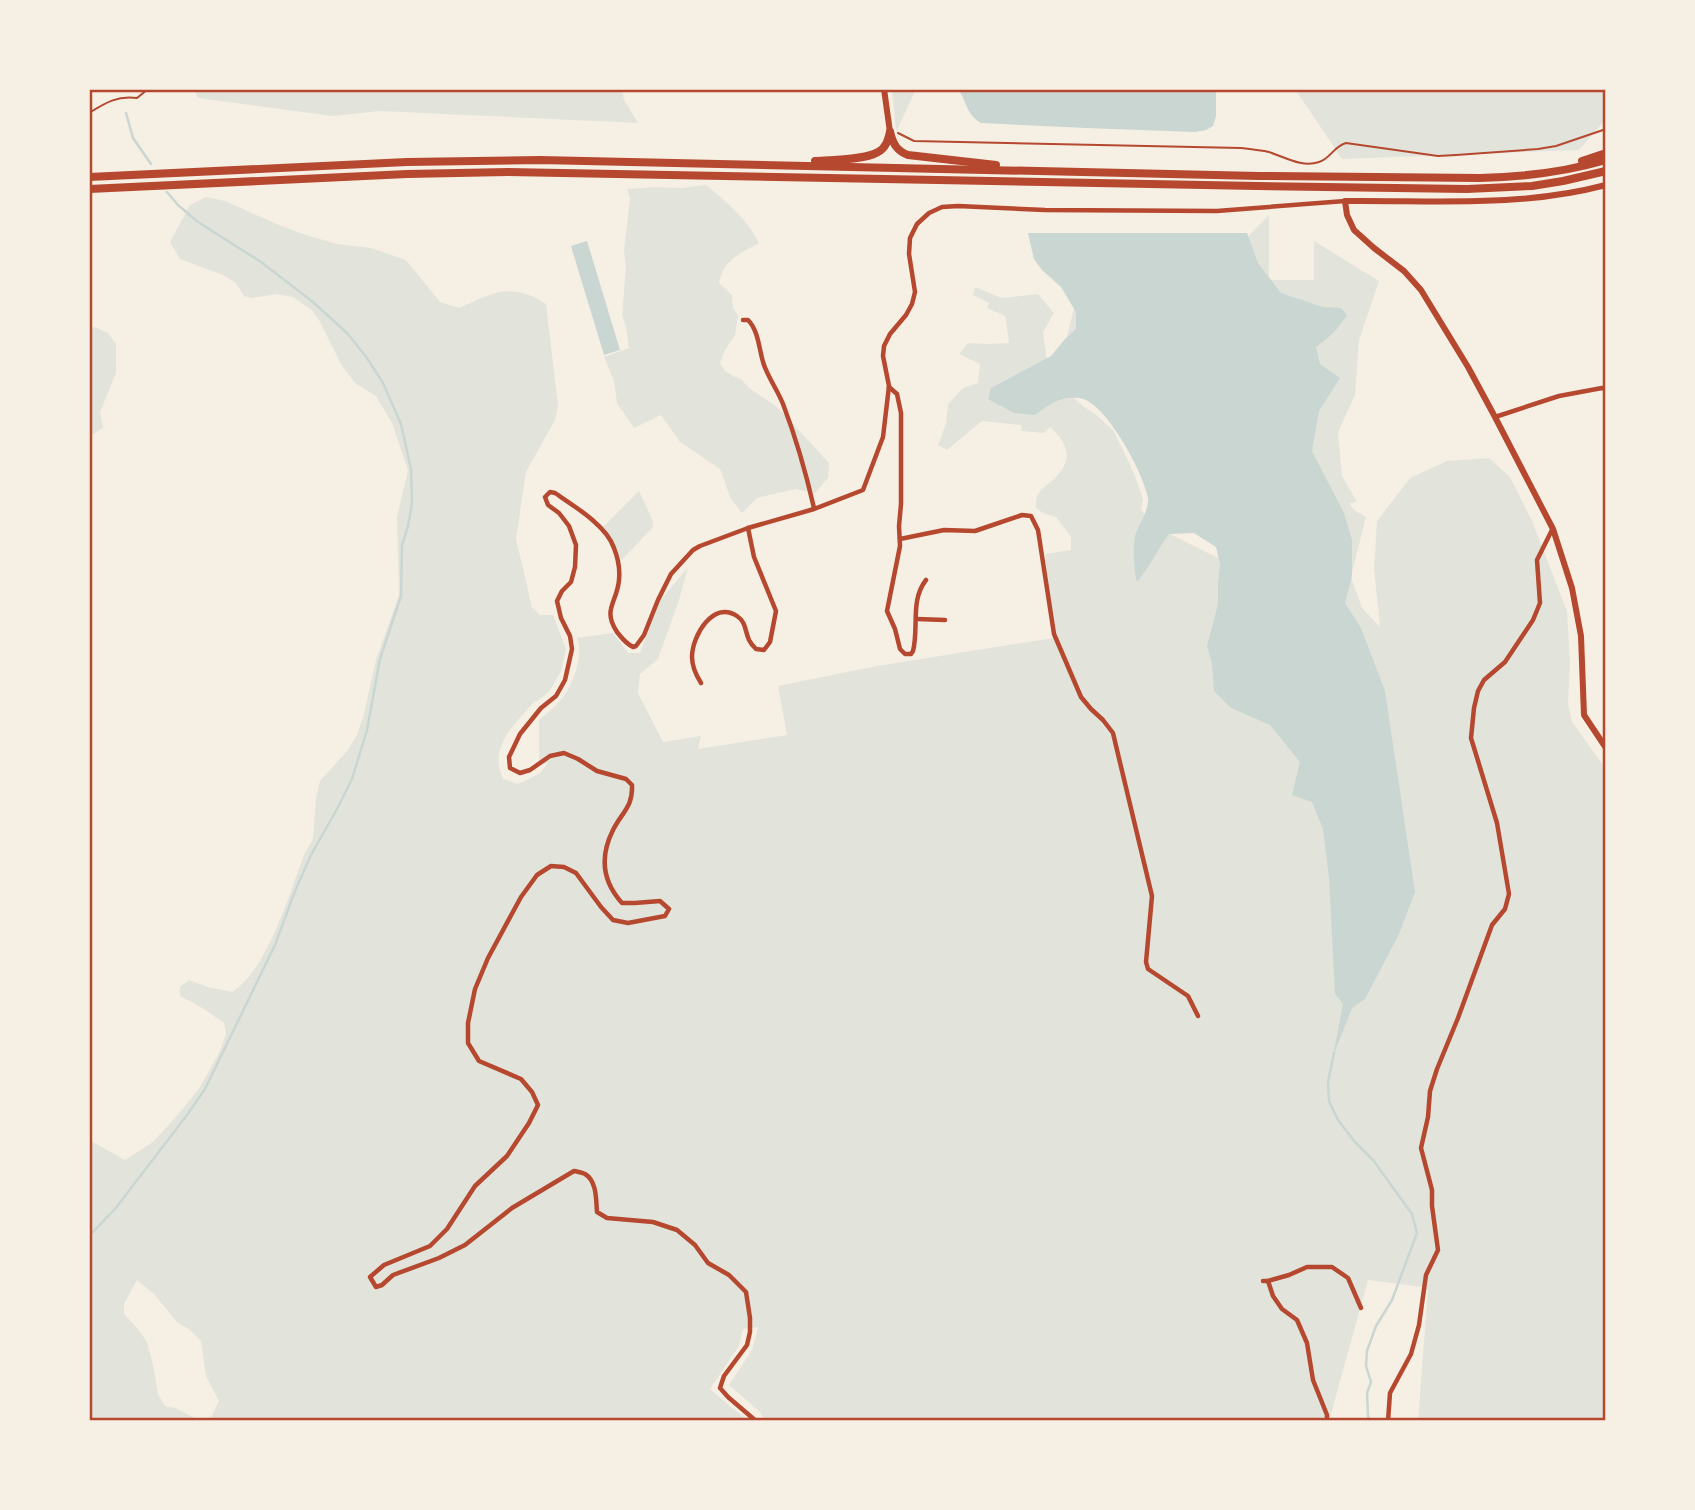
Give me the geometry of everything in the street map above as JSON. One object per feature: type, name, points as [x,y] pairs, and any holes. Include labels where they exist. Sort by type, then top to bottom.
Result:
[{"type":"highway","points":[[773,164],[873,154],[884,147],[890,132]]},
{"type":"highway","points":[[890,132],[898,150],[911,156],[1056,171]]},
{"type":"highway","points":[[1548,173],[1606,153]]},
{"type":"highway","points":[[89,177],[473,160],[572,160],[1455,178],[1514,177],[1548,173],[1606,160]]},
{"type":"highway","points":[[89,189],[508,172],[1483,189],[1532,186],[1606,171]]},
{"type":"street","points":[[884,89],[890,132]]},
{"type":"street","points":[[756,1421],[720,1388],[724,1376],[747,1345],[750,1318],[746,1292],[729,1275],[708,1263],[695,1245],[677,1230],[653,1222],[607,1218],[597,1212],[593,1181],[585,1174],[574,1171],[512,1208],[465,1245],[439,1258],[393,1275],[376,1287],[370,1277],[384,1265],[430,1247],[447,1229],[475,1186],[507,1156],[538,1105],[521,1079],[479,1061],[468,1043],[468,1023],[475,989],[488,958],[537,875],[551,866],[564,867],[576,873],[613,920],[628,923],[665,916],[669,909],[660,901],[622,902],[613,893],[606,876],[603,865],[606,849],[613,830],[632,798],[632,785],[626,779],[597,771],[564,753],[550,756],[530,770],[520,773],[510,768],[509,757],[520,734],[541,708],[556,696],[565,680],[572,649],[557,601],[571,582],[576,545],[569,526],[546,502],[546,495],[550,492],[558,495],[600,527],[611,541],[619,580],[611,606],[611,622],[622,639],[632,647],[636,646],[644,635],[671,574],[687,555],[700,545],[814,509],[863,490],[883,437],[889,386],[883,356],[884,346],[906,315],[915,292],[909,238],[920,220],[937,209],[958,206],[1045,210],[1217,211],[1345,201],[1500,202],[1557,196],[1606,185]]},
{"type":"street","points":[[1345,201],[1354,230],[1404,271],[1422,290],[1495,416],[1553,529],[1573,587],[1581,636],[1584,715],[1606,748]]},
{"type":"street","points":[[743,320],[748,320],[755,331],[765,367],[783,402],[807,477],[814,509]]},
{"type":"street","points":[[889,386],[897,394],[901,413],[901,504],[900,546],[887,611],[903,653],[911,654],[912,651],[917,600],[926,580]]},
{"type":"street","points":[[1495,416],[1559,396],[1606,389]]},
{"type":"street","points":[[900,539],[937,531],[975,531],[1022,515],[1031,516],[1038,530],[1054,634],[1081,696],[1113,733],[1152,896],[1146,962],[1148,969],[1188,996],[1198,1016]]},
{"type":"street","points":[[701,683],[694,668],[692,653],[696,638],[707,620],[719,612],[731,612],[742,621],[749,641],[756,649],[764,650],[770,642],[776,611],[754,557],[748,528]]},
{"type":"street","points":[[1388,1421],[1390,1393],[1410,1354],[1419,1325],[1426,1275],[1438,1250],[1432,1190],[1421,1148],[1430,1091],[1492,925],[1505,908],[1509,894],[1497,823],[1471,738],[1474,708],[1484,680],[1505,662],[1540,603],[1537,560],[1553,529]]},
{"type":"street","points":[[917,619],[945,620]]},
{"type":"street","points":[[1327,1421],[1313,1381],[1307,1343],[1297,1320],[1282,1309],[1265,1281],[1307,1267],[1332,1267],[1348,1278],[1362,1308]]},
{"type":"path","points":[[89,113],[113,100],[137,98],[148,89]]},
{"type":"path","points":[[889,123],[900,135],[914,141],[1241,148],[1266,151],[1299,163],[1310,164],[1325,160],[1338,145],[1346,143],[1438,156],[1538,149],[1580,139],[1606,129]]},
{"type":"shaded area","points":[[194,89],[622,89],[624,100],[638,123],[380,111],[332,116],[198,98]]},
{"type":"shaded area","points":[[892,89],[916,89],[896,132]]},
{"type":"shaded area","points":[[958,89],[1216,89],[1216,116],[1213,126],[1195,132],[981,123],[970,112]]},
{"type":"shaded area","points":[[1295,89],[1606,89],[1606,119],[1579,150],[1342,159]]},
{"type":"shaded area","points":[[706,185],[729,204],[759,243],[733,258],[721,275],[719,283],[732,295],[733,308],[738,315],[735,335],[720,363],[726,372],[741,379],[749,388],[776,406],[829,463],[828,478],[815,493],[795,489],[757,498],[742,513],[731,499],[720,469],[680,442],[661,415],[634,428],[617,403],[614,381],[604,357],[629,348],[622,315],[626,268],[624,250],[630,199],[627,189]]},
{"type":"shaded area","points":[[206,197],[225,201],[306,235],[337,244],[371,248],[406,260],[440,302],[459,308],[492,294],[512,291],[534,297],[546,304],[558,406],[555,420],[526,472],[516,539],[532,607],[540,615],[553,615],[566,649],[561,671],[549,692],[535,701],[519,718],[501,746],[499,767],[503,779],[518,784],[539,774],[548,763],[539,765],[539,720],[565,695],[573,679],[579,653],[577,638],[613,633],[628,653],[640,653],[660,601],[688,567],[658,659],[640,674],[638,693],[663,742],[701,736],[698,749],[787,735],[778,686],[877,666],[1053,638],[1045,554],[1071,550],[1071,537],[1056,517],[1043,513],[1036,508],[1036,503],[1039,492],[1064,467],[1066,453],[1062,440],[1050,427],[1044,433],[1022,431],[1021,425],[982,421],[947,450],[938,445],[946,424],[948,404],[963,388],[978,383],[980,364],[959,354],[968,343],[1009,343],[1005,316],[987,308],[989,303],[973,295],[975,287],[1002,298],[1038,294],[1054,313],[1043,332],[1049,377],[1113,430],[1138,484],[1143,500],[1141,510],[1158,528],[1232,565],[1264,602],[1098,393],[1059,370],[1074,308],[1136,351],[1269,215],[1269,280],[1314,280],[1314,241],[1379,281],[1359,340],[1355,395],[1338,432],[1342,476],[1357,502],[1349,503],[1354,510],[1366,517],[1351,577],[1362,608],[1380,627],[1374,569],[1377,521],[1410,478],[1447,461],[1489,458],[1510,477],[1532,521],[1567,611],[1570,663],[1568,704],[1572,722],[1606,769],[1606,1421],[1418,1421],[1428,1290],[1368,1280],[1329,1421],[765,1421],[760,1412],[729,1385],[752,1350],[758,1327],[743,1329],[739,1346],[710,1389],[748,1421],[89,1421],[89,1140],[125,1160],[153,1142],[200,1087],[219,1053],[226,1034],[224,1023],[180,996],[180,987],[189,980],[232,992],[257,966],[285,908],[305,853],[313,839],[320,781],[348,750],[357,735],[376,660],[399,595],[397,517],[408,470],[392,423],[376,396],[356,384],[342,366],[312,310],[293,297],[276,294],[252,298],[244,296],[236,283],[223,275],[180,259],[170,242],[190,205]],"holes":[[[137,1280],[154,1294],[177,1322],[201,1341],[206,1376],[219,1401],[211,1418],[199,1420],[165,1406],[158,1394],[147,1342],[124,1314],[124,1304]]]},
{"type":"shaded area","points":[[1028,233],[1247,233],[1258,263],[1281,293],[1323,307],[1341,308],[1347,315],[1333,333],[1316,347],[1320,364],[1340,378],[1319,411],[1312,451],[1344,513],[1352,540],[1352,576],[1345,603],[1361,628],[1385,691],[1415,892],[1399,934],[1365,999],[1352,1008],[1333,1056],[1343,1004],[1335,994],[1329,878],[1323,829],[1312,802],[1292,795],[1300,762],[1270,725],[1231,708],[1214,691],[1212,663],[1207,646],[1218,604],[1220,564],[1216,547],[1194,533],[1169,534],[1137,582],[1135,538],[1146,512],[1148,498],[1131,456],[1111,424],[1089,402],[1079,398],[1060,400],[1035,415],[1014,413],[988,399],[991,388],[1051,356],[1076,329],[1076,312],[1061,287],[1034,259]]},
{"type":"shaded area","points":[[587,241],[620,350],[604,355],[571,246]]},
{"type":"shaded area","points":[[95,327],[108,333],[116,344],[116,373],[100,412],[103,428],[89,437],[89,329]]},
{"type":"shaded area","points":[[639,491],[653,527],[617,565],[602,528]]},
{"type":"waterway","points":[[126,113],[133,138],[151,164]]},
{"type":"waterway","points":[[89,1236],[115,1209],[205,1089],[275,945],[311,855],[352,779],[367,730],[380,659],[401,596],[402,545],[412,503],[411,469],[401,424],[383,383],[367,358],[348,334],[313,302],[261,262],[198,222],[167,192]]},
{"type":"waterway","points":[[1334,1053],[1328,1082],[1329,1101],[1338,1120],[1373,1160],[1412,1214],[1417,1233],[1392,1300],[1376,1326],[1367,1351],[1366,1366],[1371,1382],[1367,1393],[1370,1421]]}]
